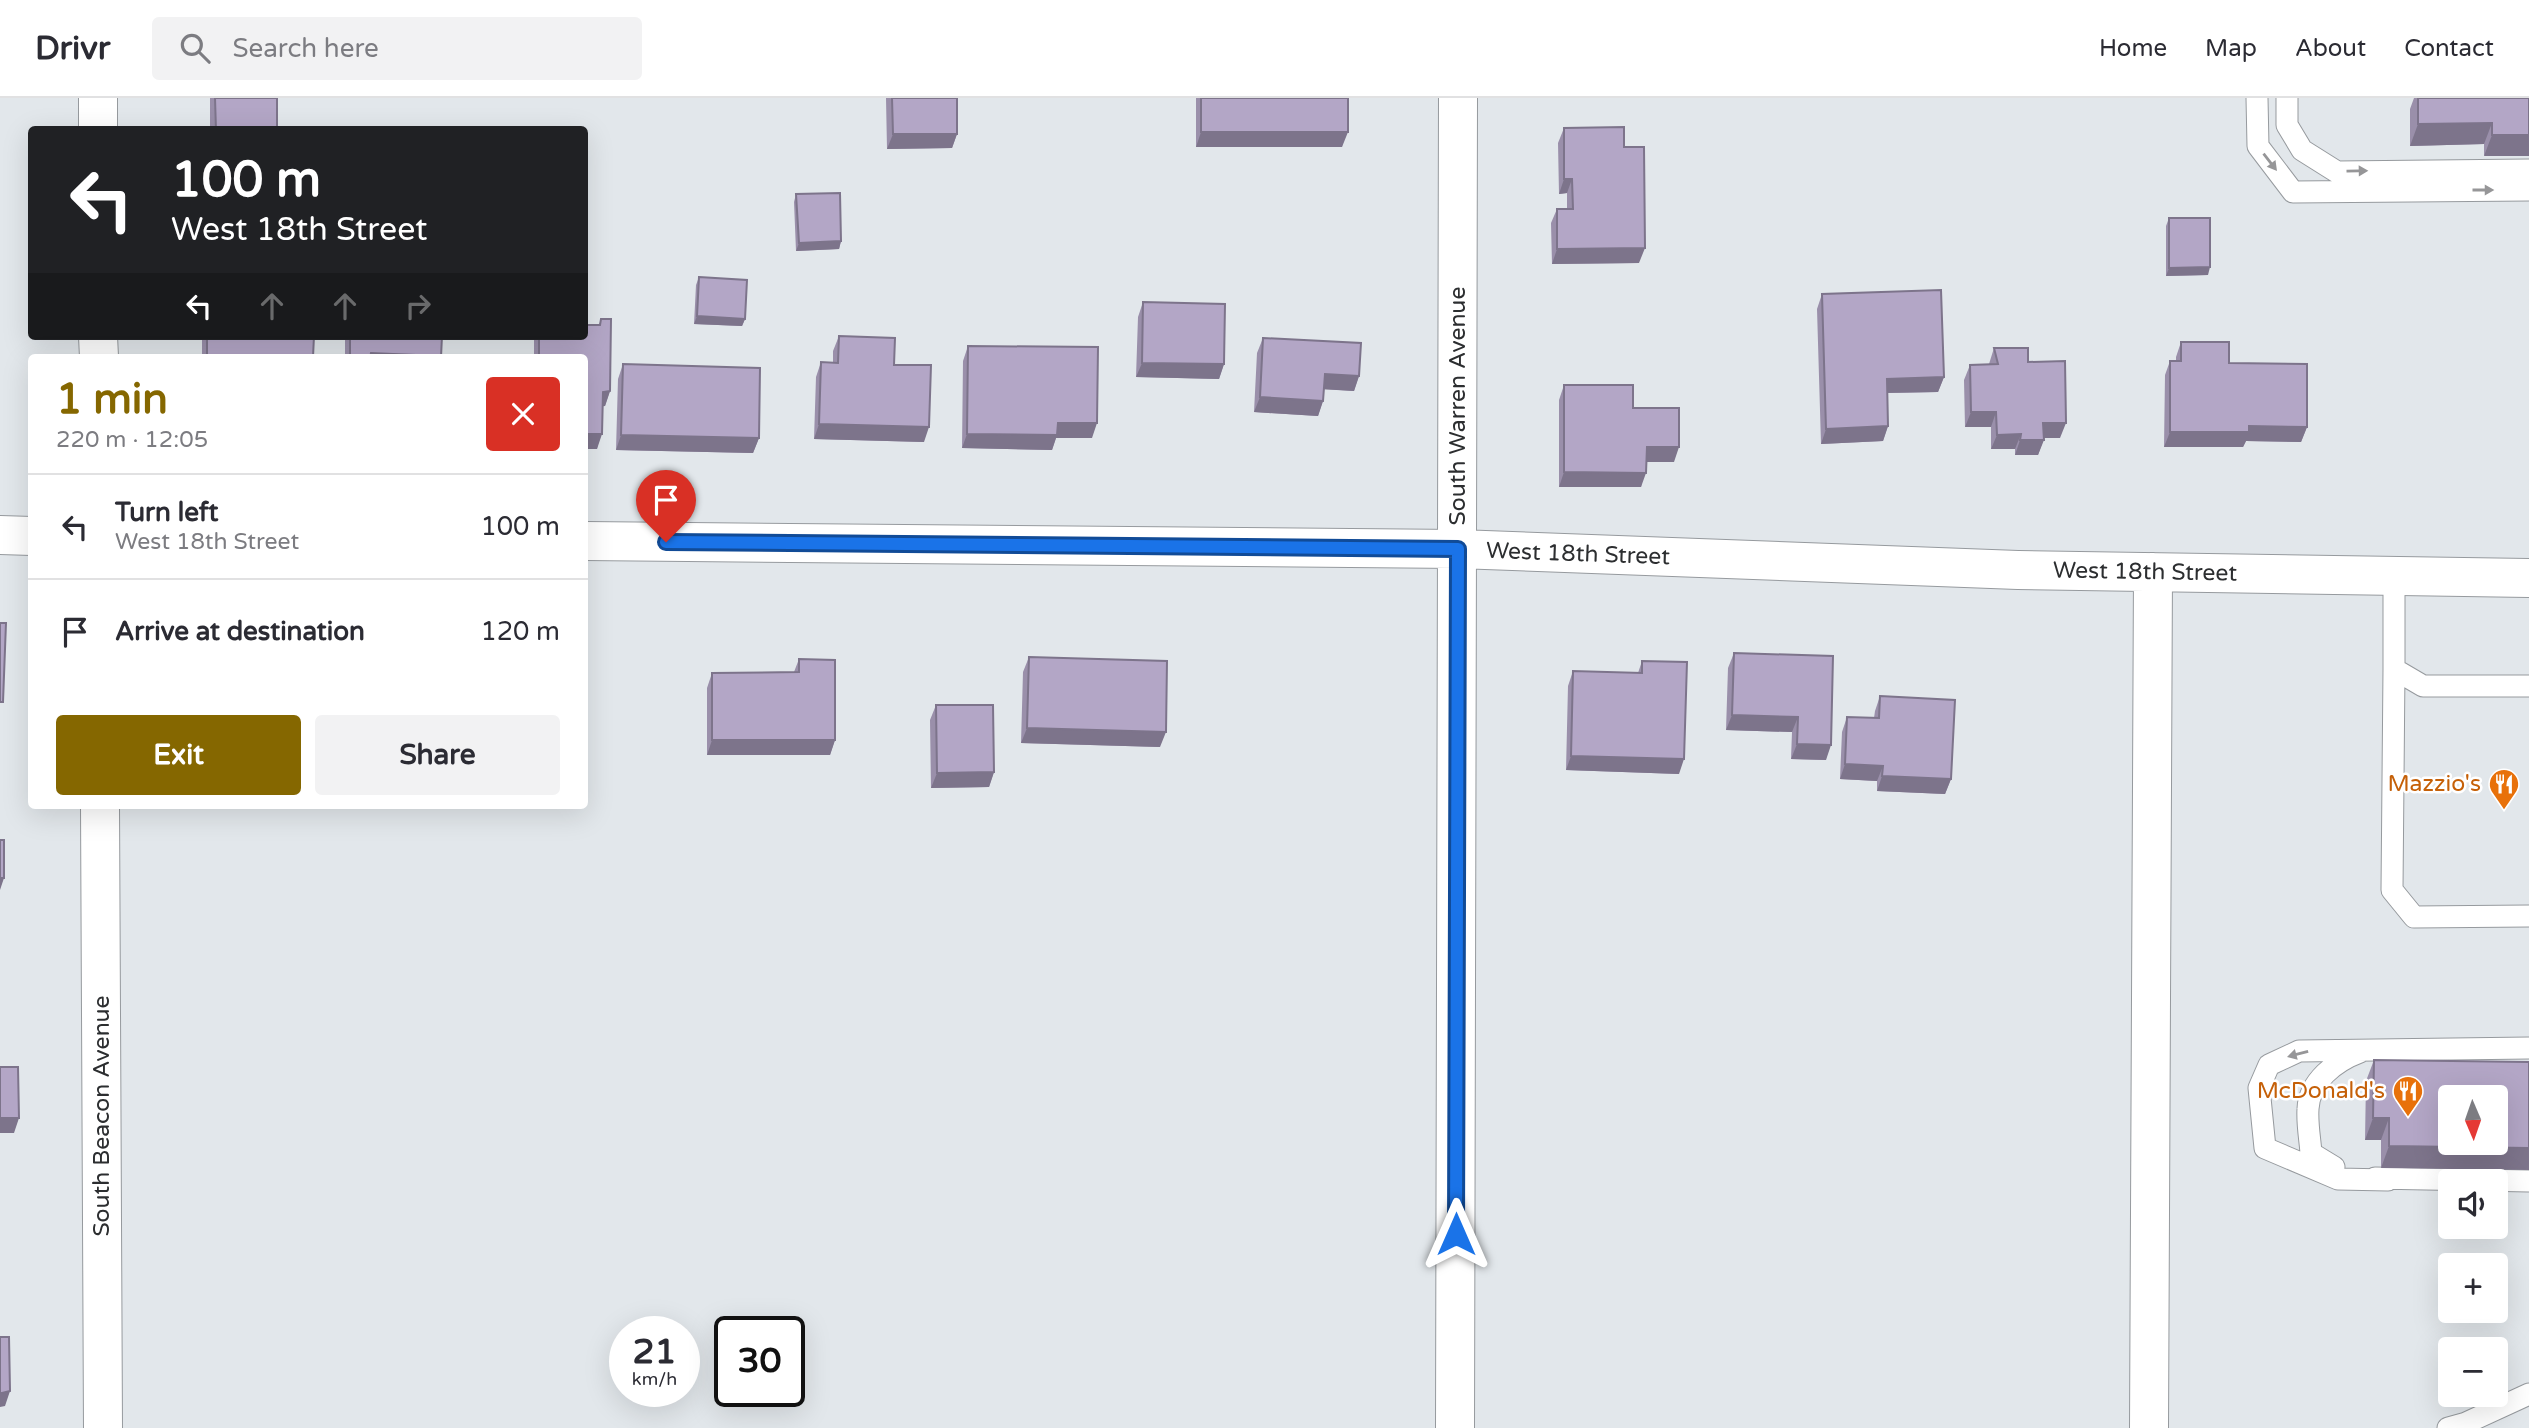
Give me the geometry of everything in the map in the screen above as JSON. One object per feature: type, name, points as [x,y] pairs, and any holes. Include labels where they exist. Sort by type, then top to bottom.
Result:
[{"type":"street","points":[[97,98],[98,126]]},
{"type":"street","name":"South Warren Avenue","points":[[1455,1428],[1458,98]]},
{"type":"street","points":[[0,535],[28,536]]},
{"type":"street","name":"West 18th Street","points":[[588,541],[1458,549],[2004,570],[2529,578]]},
{"type":"street","points":[[2149,1428],[2153,572]]},
{"type":"street","name":"South Beacon Avenue","points":[[100,809],[103,1428]]},
{"type":"lane","points":[[2258,98],[2258,146],[2293,192],[2529,190]]},
{"type":"lane","points":[[2287,98],[2287,125],[2302,150],[2337,172],[2529,170]]},
{"type":"lane","points":[[2394,576],[2392,890],[2414,917],[2529,916]]},
{"type":"lane","points":[[2394,669],[2423,686],[2529,686]]},
{"type":"lane","points":[[2529,1048],[2299,1051],[2269,1065],[2259,1088],[2265,1148],[2337,1179],[2529,1181]]},
{"type":"lane","points":[[2365,1050],[2343,1058],[2320,1078],[2308,1107],[2311,1153],[2347,1175],[2388,1180]]},
{"type":"lane","points":[[2448,1428],[2466,1423],[2529,1394]]},
{"type":"building","points":[[215,98],[277,98],[277,126],[216,126]]},
{"type":"building","points":[[892,98],[957,98],[957,134],[893,134]]},
{"type":"building","points":[[1201,98],[1348,98],[1348,132],[1201,132]]},
{"type":"building","points":[[2418,98],[2529,98],[2529,135],[2492,135],[2492,123],[2418,124]]},
{"type":"building","points":[[1624,127],[1624,147],[1644,147],[1645,248],[1557,249],[1557,209],[1573,209],[1572,179],[1564,179],[1564,128]]},
{"type":"building","points":[[840,193],[841,241],[799,243],[796,194]]},
{"type":"building","points":[[2169,218],[2210,218],[2210,267],[2169,268]]},
{"type":"building","points":[[699,277],[747,280],[745,319],[697,316]]},
{"type":"building","points":[[1941,290],[1944,377],[1887,379],[1888,426],[1826,429],[1822,294]]},
{"type":"building","points":[[1143,302],[1225,304],[1224,364],[1142,363]]},
{"type":"building","points":[[601,319],[611,319],[610,391],[603,392],[602,434],[588,434],[588,354],[539,354],[539,340],[588,340],[588,325],[600,325]]},
{"type":"building","points":[[839,336],[895,338],[894,365],[931,365],[929,427],[819,424],[821,362],[838,363]]},
{"type":"building","points":[[1263,338],[1361,343],[1359,376],[1325,374],[1323,401],[1260,397]]},
{"type":"building","points":[[207,340],[314,340],[313,354],[207,354]]},
{"type":"building","points":[[350,340],[442,340],[441,354],[350,354]]},
{"type":"building","points":[[2181,342],[2229,342],[2229,363],[2307,364],[2307,427],[2249,426],[2249,432],[2170,432],[2170,361],[2181,361]]},
{"type":"building","points":[[968,346],[1098,347],[1097,423],[1058,423],[1057,435],[967,434]]},
{"type":"building","points":[[1994,348],[2028,348],[2028,362],[2065,361],[2066,423],[2043,423],[2044,440],[2020,440],[2021,434],[1997,435],[1996,412],[1971,412],[1970,365],[1998,364]]},
{"type":"building","points":[[623,364],[760,368],[759,438],[621,435]]},
{"type":"building","points":[[1564,385],[1633,385],[1633,408],[1679,408],[1679,447],[1647,447],[1646,473],[1564,472]]},
{"type":"building","points":[[0,623],[6,623],[3,702],[0,702]]},
{"type":"building","points":[[1734,653],[1833,656],[1831,745],[1797,744],[1798,717],[1732,715]]},
{"type":"building","points":[[1029,657],[1167,661],[1166,732],[1027,728]]},
{"type":"building","points":[[799,659],[835,660],[835,740],[712,740],[712,673],[799,672]]},
{"type":"building","points":[[1642,661],[1687,662],[1684,759],[1571,756],[1573,671],[1642,673]]},
{"type":"building","points":[[1880,696],[1955,700],[1951,779],[1882,776],[1883,766],[1845,764],[1847,717],[1879,718]]},
{"type":"building","points":[[936,705],[993,705],[994,772],[937,773]]},
{"type":"building","points":[[0,840],[4,840],[4,878],[0,878]]},
{"type":"building","points":[[2374,1060],[2529,1062],[2529,1148],[2508,1148],[2508,1085],[2438,1085],[2438,1147],[2389,1146],[2389,1118],[2373,1118]]},
{"type":"building","points":[[0,1067],[18,1067],[19,1118],[0,1118]]},
{"type":"building","points":[[0,1337],[9,1337],[10,1391],[2,1393],[0,1393]]},
{"type":"place","name":"Mazzio's","points":[[2504,811]]},
{"type":"place","name":"McDonald's","points":[[2408,1118]]},
{"type":"route","points":[[666,542],[1458,549],[1456,1234]]}]
